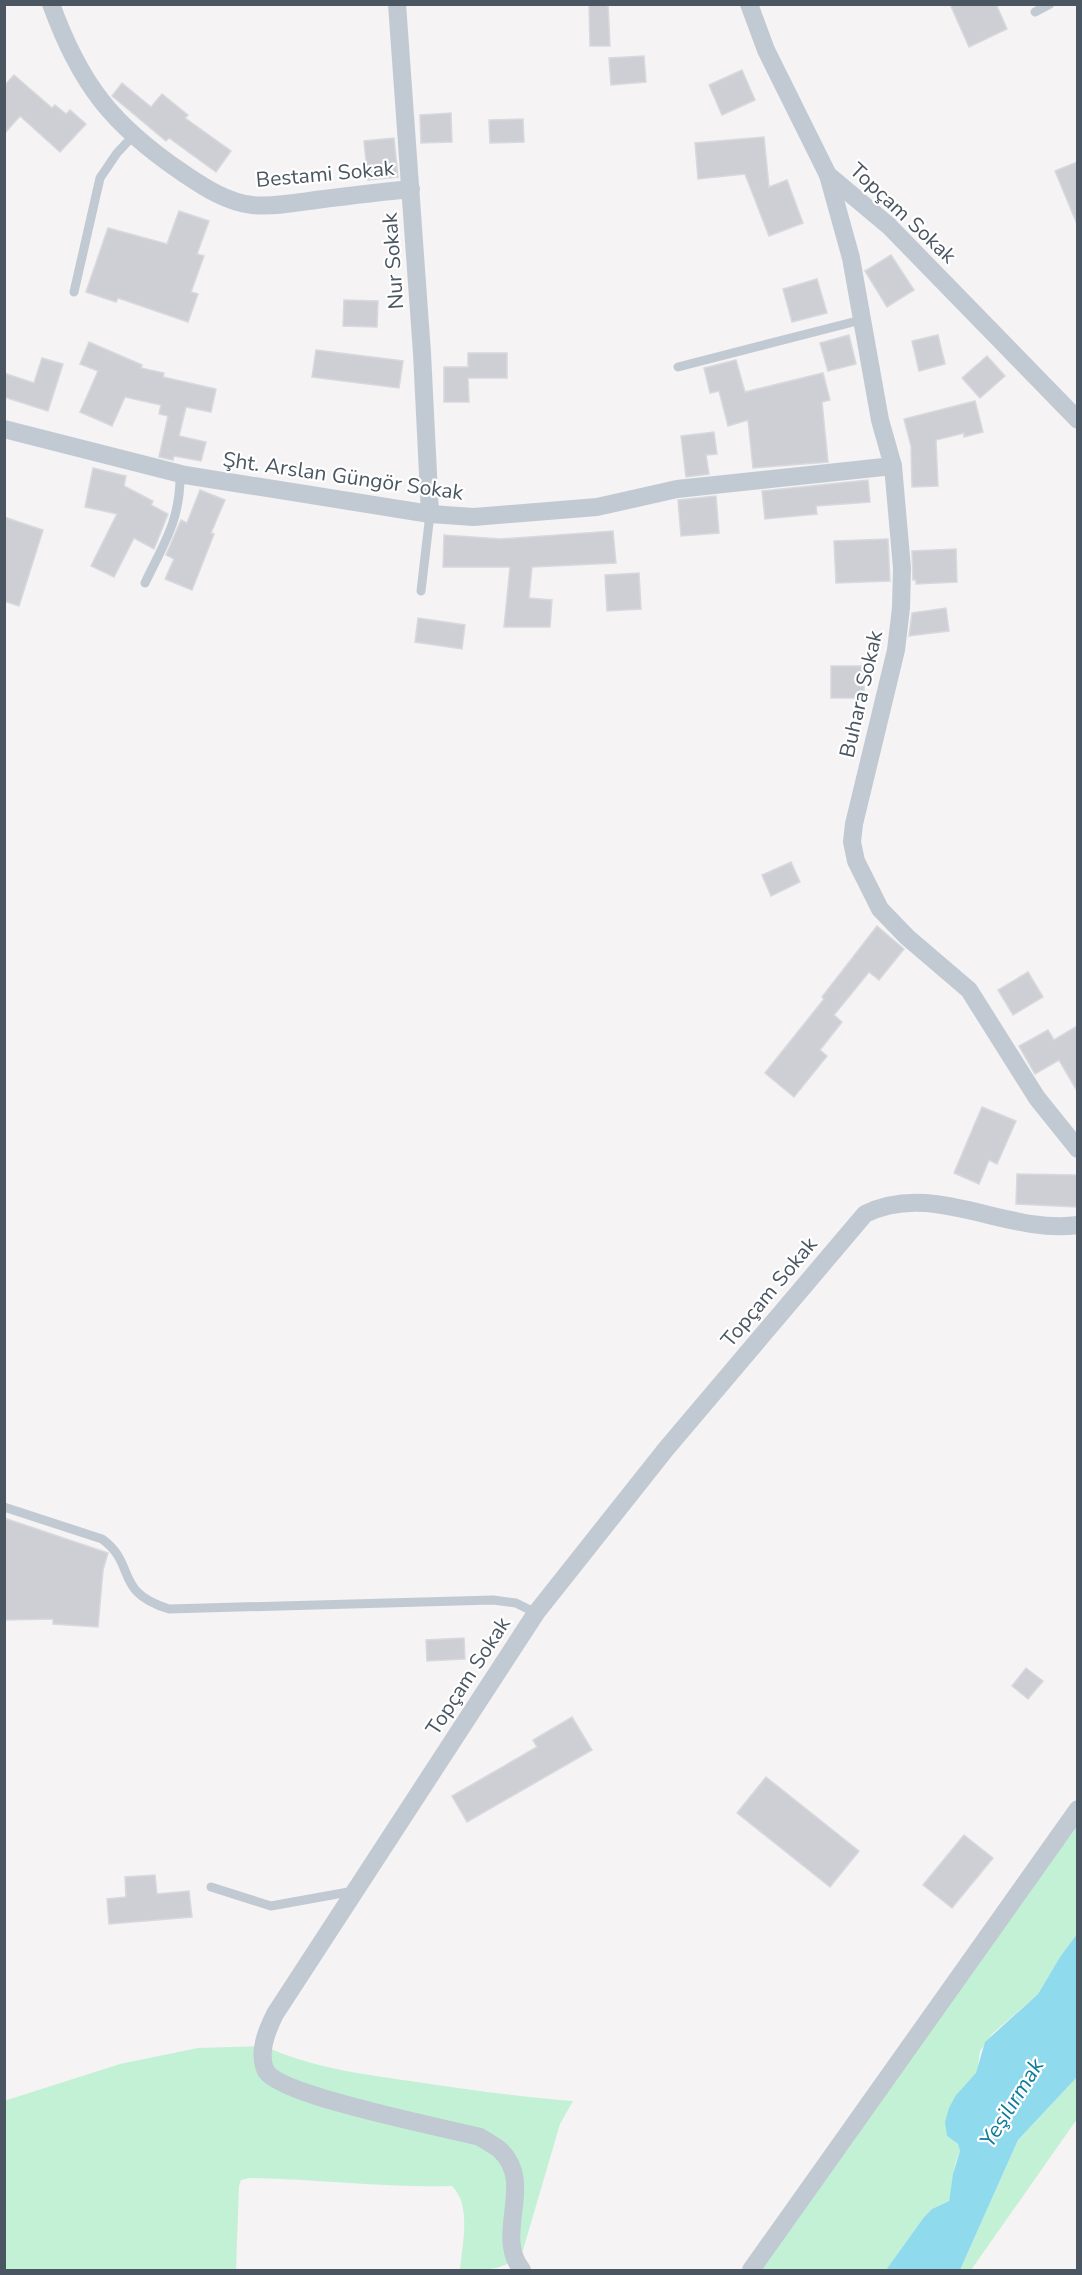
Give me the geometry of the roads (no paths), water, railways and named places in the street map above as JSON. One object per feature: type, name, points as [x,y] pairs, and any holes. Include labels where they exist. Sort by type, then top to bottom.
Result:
[{"type":"street","name":"Bestami Sokak","points":[[51,4],[77,66],[107,111],[133,136],[204,187],[239,203],[272,206],[411,189]]},
{"type":"street","name":"Nur Sokak","points":[[397,4],[411,189],[430,514]]},
{"type":"street","name":"Topçam Sokak","points":[[749,4],[766,50],[828,175],[889,226],[1077,420]]},
{"type":"street","name":"Buhara Sokak","points":[[828,175],[851,258],[880,420],[893,466],[902,568],[900,624],[889,686],[854,824],[852,842],[856,861],[880,909],[969,990],[1037,1098],[1077,1149]]},
{"type":"street","name":"Şht. Arslan Güngör Sokak","points":[[4,429],[180,473],[430,514],[474,517],[557,512],[597,507],[677,489],[893,466]]},
{"type":"street","name":"Topçam Sokak","points":[[522,2271],[512,2240],[517,2188],[513,2169],[500,2150],[480,2137],[315,2096],[284,2084],[265,2069],[265,2036],[275,2014],[536,1613],[666,1449],[865,1214],[900,1202],[922,1202],[1043,1226],[1077,1225]]},
{"type":"street","points":[[751,2271],[1077,1809]]},
{"type":"lane","points":[[1035,12],[1050,4]]},
{"type":"lane","points":[[74,292],[100,178],[117,153],[133,136]]},
{"type":"lane","points":[[678,367],[861,320]]},
{"type":"lane","points":[[145,583],[176,518],[180,496],[180,473]]},
{"type":"lane","points":[[421,591],[430,514]]},
{"type":"lane","points":[[4,1507],[102,1539],[114,1547],[135,1592],[148,1603],[169,1609],[492,1600],[516,1603],[536,1613]]},
{"type":"lane","points":[[211,1887],[271,1906],[354,1891]]},
{"type":"water","name":"Yeşilırmak","points":[[1077,1934],[1077,2077],[1018,2140],[960,2270],[886,2270],[924,2217],[932,2209],[949,2201],[953,2174],[960,2151],[958,2144],[947,2136],[945,2122],[956,2095],[976,2073],[985,2042],[1038,1994]]}]
